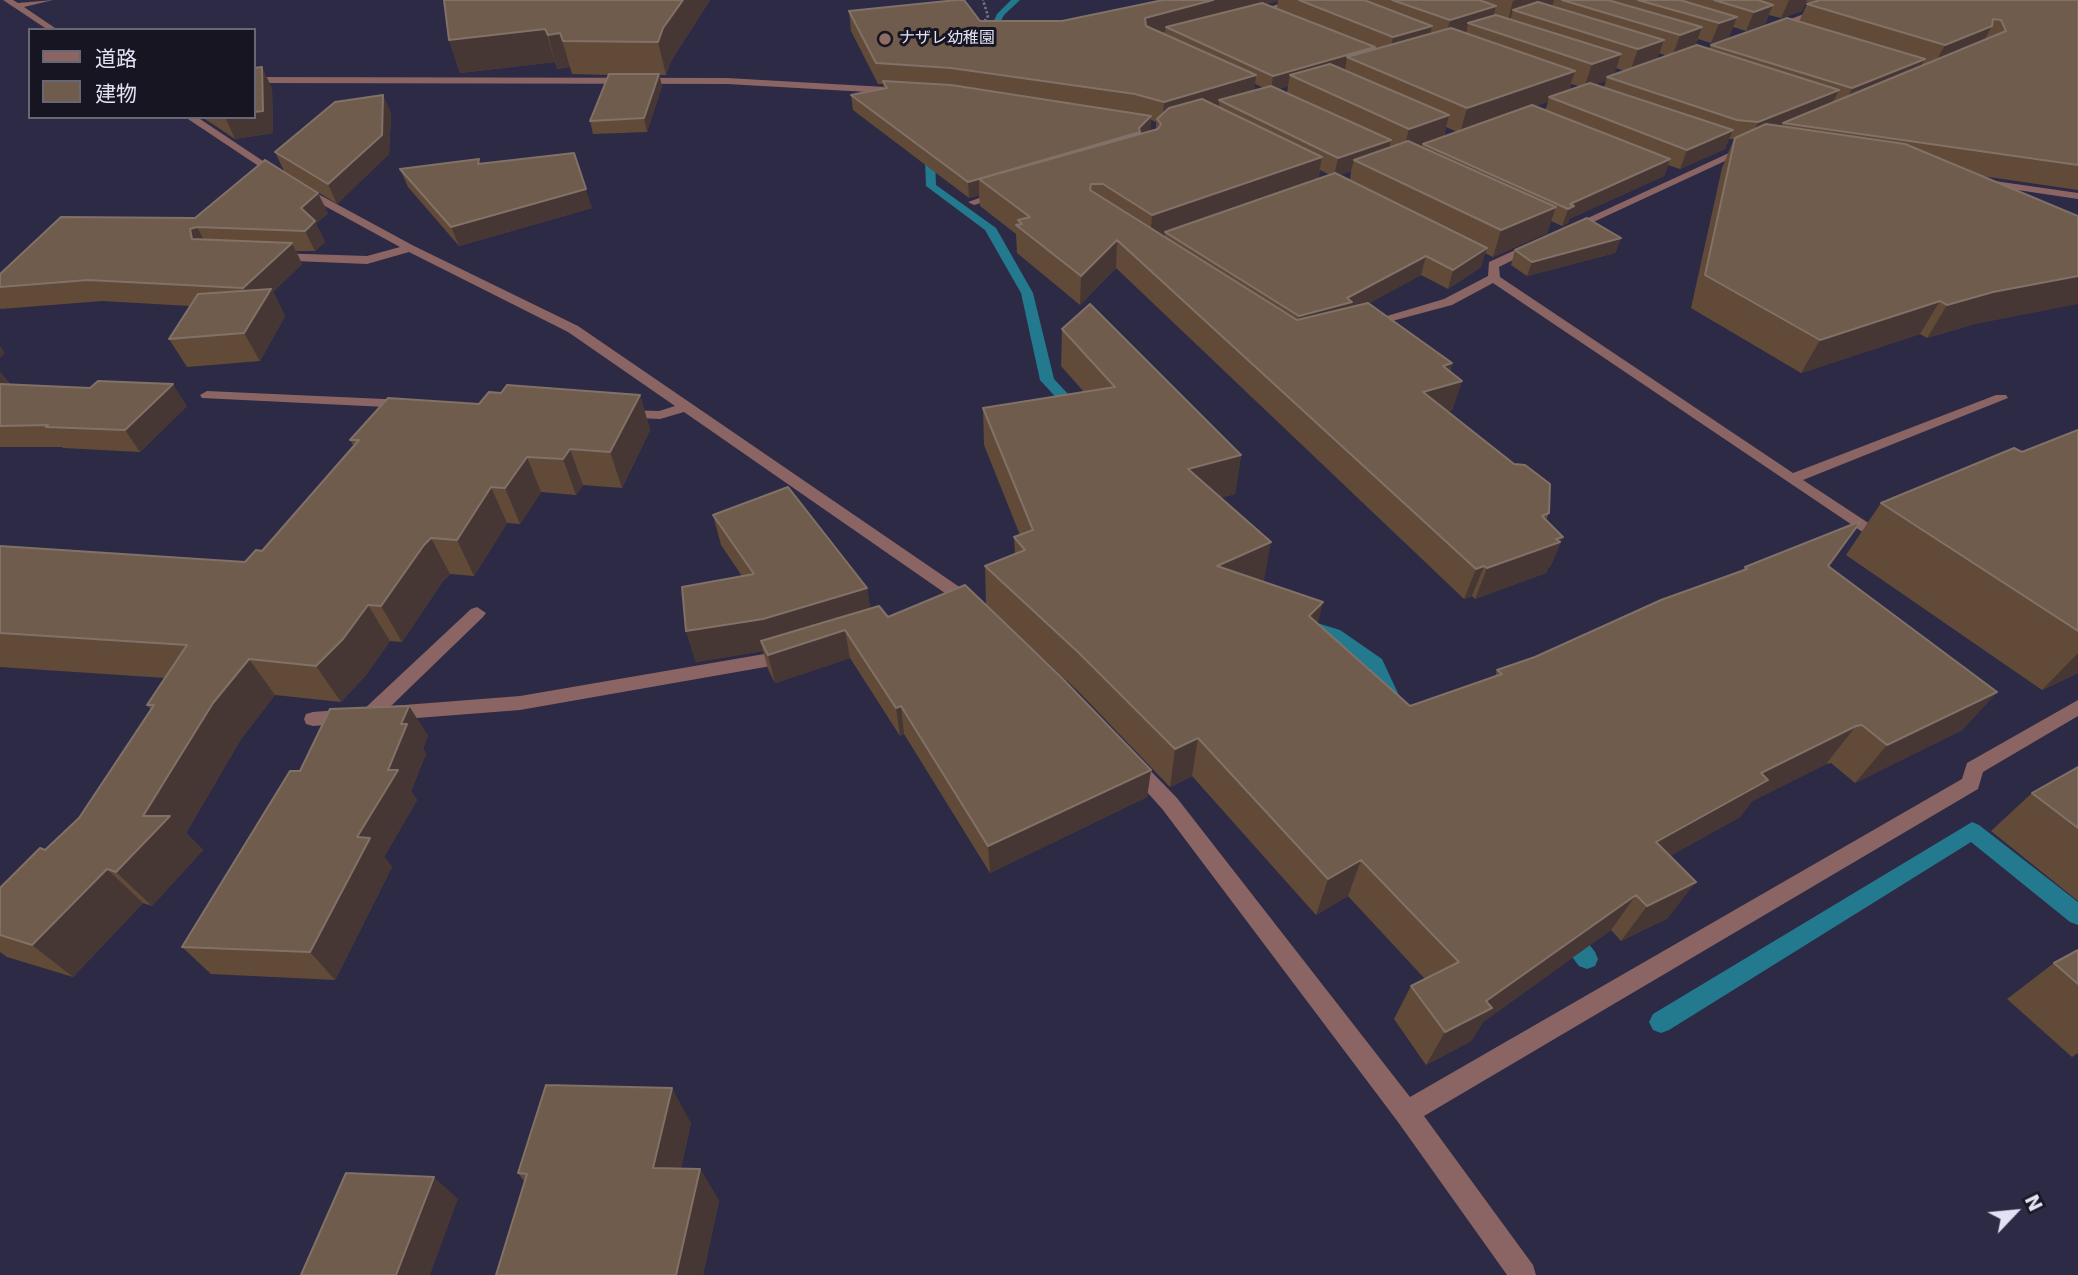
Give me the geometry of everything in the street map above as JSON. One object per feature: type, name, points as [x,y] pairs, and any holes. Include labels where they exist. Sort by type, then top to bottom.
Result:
[{"type":"street","points":[[7,0],[51,28]]},
{"type":"street","points":[[17,6],[49,0]]},
{"type":"street","points":[[1236,18],[1301,0]]},
{"type":"street","points":[[1758,33],[1815,10],[1827,8],[1828,0]]},
{"type":"street","points":[[1804,7],[1815,10]]},
{"type":"street","points":[[1261,11],[1273,16]]},
{"type":"street","points":[[1768,20],[1793,28]]},
{"type":"street","points":[[256,80],[727,81],[912,91]]},
{"type":"street","points":[[193,119],[320,202],[572,329],[966,599],[985,617]]},
{"type":"street","points":[[1726,144],[1750,148]]},
{"type":"street","points":[[1358,326],[1448,302],[1555,236],[1750,148],[1763,146]]},
{"type":"street","points":[[1672,172],[1684,177]]},
{"type":"street","points":[[1969,180],[2078,196]]},
{"type":"street","points":[[974,202],[1012,190]]},
{"type":"street","points":[[261,256],[367,260],[410,248]]},
{"type":"street","points":[[1481,259],[1493,272],[1864,528]]},
{"type":"street","points":[[207,395],[427,405]]},
{"type":"street","points":[[1791,479],[2001,398]]},
{"type":"street","points":[[605,413],[660,415],[687,407]]},
{"type":"street","points":[[940,607],[966,599]]},
{"type":"street","points":[[370,715],[477,613]]},
{"type":"street","points":[[313,719],[520,703],[771,659],[810,647]]},
{"type":"street","points":[[1406,1113],[1971,783],[1974,768],[2078,707]]},
{"type":"street","points":[[1124,756],[1170,804],[1406,1113],[1523,1275]]},
{"type":"path","points":[[978,32],[988,16],[983,0]]},
{"type":"building","points":[[444,0],[683,0],[663,28],[658,42],[563,41],[560,33],[548,35],[545,29],[449,40]]},
{"type":"building","points":[[964,0],[980,21],[1062,21],[1163,0],[1213,0],[1145,18],[1146,26],[1256,75],[1164,102],[1135,94],[951,68],[876,63],[849,11]]},
{"type":"building","points":[[1299,0],[1364,0],[1432,26],[1393,37]]},
{"type":"building","points":[[1392,0],[1479,0],[1496,6],[1450,20]]},
{"type":"building","points":[[1562,0],[1608,0],[1702,27],[1680,35]]},
{"type":"building","points":[[1638,0],[1680,0],[1737,17],[1719,23]]},
{"type":"building","points":[[1714,0],[1758,0],[1773,5],[1754,12]]},
{"type":"building","points":[[1820,0],[2078,0],[2078,165],[1783,123],[2006,31],[2001,20],[1993,19],[1992,26],[1945,45],[1807,4]]},
{"type":"building","points":[[1538,2],[1664,40],[1638,49],[1513,10]]},
{"type":"building","points":[[1262,3],[1375,47],[1273,76],[1166,27]]},
{"type":"building","points":[[1496,15],[1621,54],[1592,64],[1468,23]]},
{"type":"building","points":[[1787,18],[1925,59],[1852,88],[1711,45]]},
{"type":"building","points":[[1451,28],[1575,71],[1467,108],[1347,57]]},
{"type":"building","points":[[1697,45],[1839,90],[1758,122],[1737,120],[1607,77]]},
{"type":"building","points":[[1330,64],[1449,115],[1409,129],[1290,75]]},
{"type":"building","points":[[262,67],[263,111],[256,112],[256,68]]},
{"type":"building","points":[[609,74],[659,74],[644,118],[590,121]]},
{"type":"building","points":[[883,81],[951,85],[1151,116],[1139,128],[1140,132],[968,182],[851,95],[887,88]]},
{"type":"building","points":[[1590,83],[1733,130],[1687,150],[1549,97]]},
{"type":"building","points":[[1271,86],[1391,140],[1338,158],[1219,100]]},
{"type":"building","points":[[383,95],[382,135],[328,184],[275,152],[335,102]]},
{"type":"building","points":[[1202,99],[1322,157],[1152,215],[1103,184],[1091,184],[1090,190],[1297,320],[1368,303],[1452,363],[1443,366],[1462,381],[1423,392],[1514,464],[1525,465],[1550,484],[1549,513],[1542,516],[1563,537],[1556,539],[1560,542],[1487,568],[1484,566],[1476,569],[1117,240],[1081,276],[1016,225],[1022,224],[1018,220],[1030,217],[979,179],[1158,129],[1161,124],[1157,119],[1169,108]]},
{"type":"building","points":[[1532,105],[1670,159],[1570,204],[1574,206],[1568,209],[1423,144]]},
{"type":"building","points":[[1766,124],[1905,144],[2078,216],[2078,276],[1993,292],[1947,305],[1940,301],[1820,340],[1705,275],[1735,138]]},
{"type":"building","points":[[1408,141],[1556,207],[1501,230],[1354,160]]},
{"type":"building","points":[[574,153],[586,189],[451,227],[400,169],[479,159],[478,164]]},
{"type":"building","points":[[265,160],[318,193],[301,208],[315,221],[305,231],[197,227],[190,229],[192,239],[292,243],[243,288],[88,280],[0,287],[0,274],[61,217],[195,218]]},
{"type":"building","points":[[1335,173],[1487,248],[1453,270],[1426,256],[1347,298],[1352,302],[1299,316],[1165,232]]},
{"type":"building","points":[[1587,218],[1621,238],[1532,262],[1515,250]]},
{"type":"building","points":[[271,289],[244,333],[169,339],[198,294]]},
{"type":"building","points":[[1090,304],[1241,455],[1188,469],[1271,542],[1217,566],[1323,602],[1309,616],[1410,706],[1502,674],[1497,670],[1535,657],[1661,600],[1747,569],[1745,567],[1861,521],[1828,566],[1997,692],[1887,745],[1862,725],[1856,726],[1761,773],[1768,780],[1656,842],[1696,882],[1647,906],[1636,895],[1486,1001],[1492,1008],[1445,1032],[1411,986],[1459,962],[1361,860],[1328,879],[1198,738],[1175,749],[1079,653],[985,566],[1025,550],[1014,537],[1033,530],[983,408],[1115,387],[1062,329]]},
{"type":"building","points":[[98,381],[173,384],[125,430],[46,427],[48,425],[0,426],[0,384],[90,388]]},
{"type":"building","points":[[507,385],[640,395],[610,452],[570,449],[563,459],[527,457],[505,488],[491,487],[457,540],[431,538],[381,606],[368,605],[343,639],[316,666],[249,659],[213,703],[143,816],[170,816],[116,872],[107,869],[32,945],[0,935],[0,888],[40,848],[45,850],[79,818],[154,705],[147,705],[187,645],[0,633],[0,546],[245,562],[256,550],[262,551],[359,440],[350,440],[388,398],[479,404],[489,392],[501,393]]},
{"type":"building","points":[[2078,430],[2078,631],[1881,503],[2014,448],[2022,452]]},
{"type":"building","points":[[788,487],[867,588],[763,619],[686,631],[682,587],[754,574],[713,515]]},
{"type":"building","points":[[965,585],[1061,677],[1151,770],[988,846],[901,706],[896,708],[845,630],[768,655],[761,641],[879,606],[888,617]]},
{"type":"building","points":[[409,706],[401,724],[407,724],[388,770],[398,770],[357,837],[370,838],[310,952],[182,947],[290,771],[300,771],[330,709]]},
{"type":"building","points":[[2078,767],[2078,828],[2032,793]]},
{"type":"building","points":[[2078,950],[2078,984],[2054,963]]},
{"type":"building","points":[[546,1085],[672,1088],[653,1168],[700,1169],[676,1275],[496,1275],[527,1174],[518,1173]]},
{"type":"building","points":[[346,1173],[434,1177],[396,1275],[301,1275]]},
{"type":"waterway","points":[[986,42],[1001,14],[1016,0]]},
{"type":"waterway","points":[[938,148],[930,160],[931,186],[990,228],[1027,293],[1047,380],[1078,413]]},
{"type":"waterway","points":[[1304,625],[1334,634],[1376,664],[1394,704]]},
{"type":"waterway","points":[[1661,1022],[1972,831],[2078,915]]},
{"type":"waterway","points":[[1568,934],[1587,959]]},
{"type":"place","name":"ナザレ幼稚園","points":[[885,39]]}]
